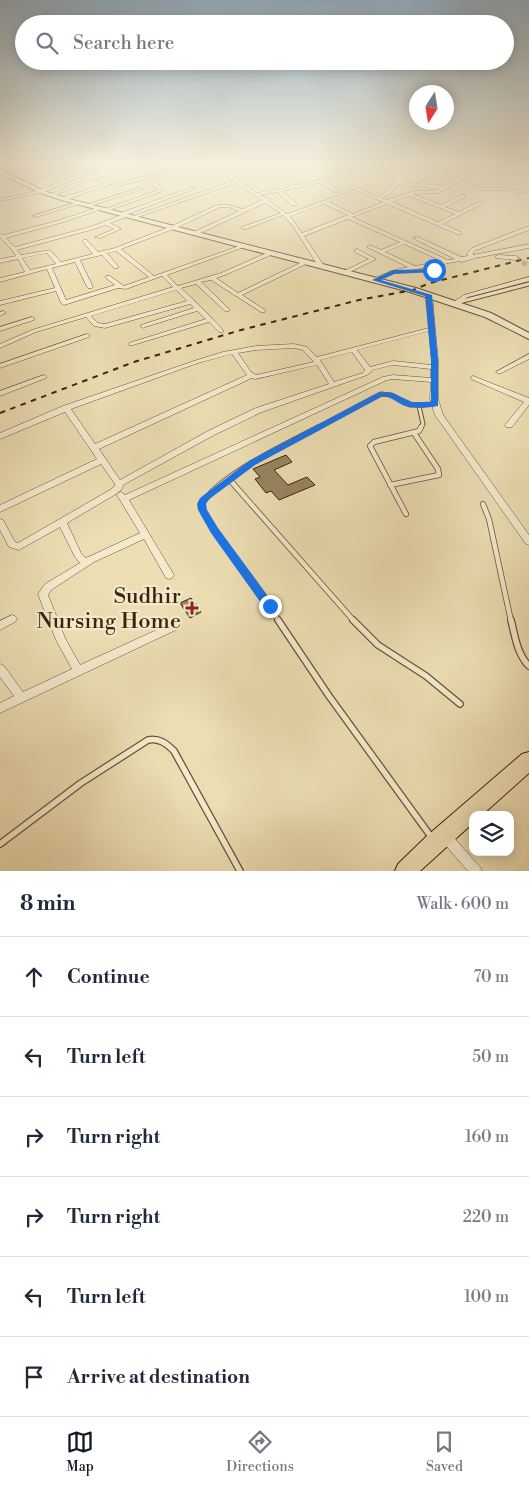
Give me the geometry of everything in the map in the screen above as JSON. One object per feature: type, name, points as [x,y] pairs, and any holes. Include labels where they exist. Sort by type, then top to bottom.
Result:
[{"type":"main road","points":[[405,871],[439,838],[529,761]]},
{"type":"street","points":[[34,216],[71,206]]},
{"type":"street","points":[[91,206],[346,272],[455,303],[488,315],[529,336]]},
{"type":"street","points":[[1,235],[68,220],[114,206]]},
{"type":"street","points":[[14,249],[106,223],[151,206]]},
{"type":"street","points":[[128,215],[158,206]]},
{"type":"street","points":[[0,280],[29,274],[117,249],[222,206],[243,211]]},
{"type":"street","points":[[196,233],[255,206]]},
{"type":"street","points":[[274,206],[285,215],[301,235],[321,266]]},
{"type":"street","points":[[244,228],[314,206]]},
{"type":"street","points":[[332,206],[449,263]]},
{"type":"street","points":[[301,235],[376,206]]},
{"type":"street","points":[[398,206],[458,233]]},
{"type":"street","points":[[437,206],[459,214]]},
{"type":"street","points":[[439,224],[475,206]]},
{"type":"street","points":[[98,237],[118,229],[106,223]]},
{"type":"street","points":[[472,258],[470,253],[474,249],[529,228]]},
{"type":"street","points":[[1,235],[14,249],[29,274]]},
{"type":"street","points":[[416,238],[462,260]]},
{"type":"street","points":[[85,241],[97,255]]},
{"type":"street","points":[[380,252],[404,242]]},
{"type":"street","points":[[108,277],[124,288],[244,246]]},
{"type":"street","points":[[375,280],[400,271],[529,246]]},
{"type":"street","points":[[370,247],[414,268]]},
{"type":"street","points":[[117,249],[153,278]]},
{"type":"street","points":[[0,261],[48,251],[60,265]]},
{"type":"street","points":[[346,272],[372,259],[357,251]]},
{"type":"street","points":[[104,253],[116,267]]},
{"type":"street","points":[[0,346],[28,333],[87,314],[212,278],[271,253]]},
{"type":"street","points":[[400,271],[434,270],[496,257],[516,258]]},
{"type":"street","points":[[77,260],[90,287]]},
{"type":"street","points":[[238,294],[306,262]]},
{"type":"street","points":[[49,268],[63,302],[67,303],[119,286]]},
{"type":"street","points":[[164,274],[199,308],[220,332]]},
{"type":"street","points":[[212,278],[263,311]]},
{"type":"street","points":[[455,303],[466,296],[529,279]]},
{"type":"street","points":[[197,282],[227,310]]},
{"type":"street","points":[[0,303],[58,289]]},
{"type":"street","points":[[428,295],[435,367],[435,404],[439,415],[529,542]]},
{"type":"street","points":[[87,314],[96,325],[105,326],[192,302]]},
{"type":"street","points":[[143,326],[199,308]]},
{"type":"street","points":[[0,330],[32,319]]},
{"type":"street","points":[[131,344],[210,320]]},
{"type":"street","points":[[234,352],[252,376],[259,378],[353,349],[430,329]]},
{"type":"street","points":[[0,366],[87,336]]},
{"type":"street","points":[[0,436],[66,408],[196,362],[256,348],[300,347],[308,349],[332,384]]},
{"type":"street","points":[[353,349],[368,369]]},
{"type":"street","points":[[499,372],[529,356]]},
{"type":"street","points":[[0,522],[15,547],[19,547],[203,438],[259,410],[365,374],[368,369],[393,364],[435,367]]},
{"type":"street","points":[[94,448],[252,376]]},
{"type":"street","points":[[0,394],[44,377]]},
{"type":"street","points":[[124,499],[385,378],[434,380]]},
{"type":"street","points":[[473,378],[529,400],[509,425]]},
{"type":"street","points":[[66,408],[102,460],[169,575]]},
{"type":"street","points":[[0,509],[102,460]]},
{"type":"street","points":[[62,522],[80,558],[85,562],[90,561]]},
{"type":"street","points":[[78,671],[61,640],[43,594],[48,587],[90,561],[144,535]]},
{"type":"street","points":[[0,626],[12,619]]},
{"type":"street","points":[[0,708],[177,625]]},
{"type":"street","points":[[0,669],[20,698]]},
{"type":"street","points":[[439,838],[476,871]]},
{"type":"lane","points":[[455,303],[529,284]]},
{"type":"lane","points":[[435,404],[419,406],[406,403],[391,394],[381,394],[252,463],[204,498],[202,504],[203,510],[215,530],[270,606],[328,696],[439,838]]},
{"type":"lane","points":[[406,514],[370,446],[374,442],[419,431],[423,424],[419,406]]},
{"type":"lane","points":[[390,485],[439,475],[438,469],[414,433]]},
{"type":"lane","points":[[229,479],[367,635],[378,645],[426,676],[460,704]]},
{"type":"lane","points":[[483,504],[489,519],[516,642],[523,660],[529,666]]},
{"type":"lane","points":[[1,841],[81,783],[148,740],[162,740],[174,751],[240,871]]},
{"type":"building","points":[[286,455],[292,462],[274,470],[288,485],[307,477],[315,485],[279,500],[271,491],[266,493],[255,479],[260,477],[253,469]]},
{"type":"building","points":[[191,598],[201,612],[190,618],[180,603]]},
{"type":"tunnel","points":[[516,258],[529,266]]},
{"type":"railway","points":[[0,413],[134,362],[241,330],[359,300],[413,290],[430,283],[529,258]]},
{"type":"place","name":"Sudhir Nursing Home","points":[[192,608]]},
{"type":"route","points":[[270,606],[215,530],[203,510],[204,498],[252,463],[381,394],[391,394],[412,405],[435,404],[435,360],[430,329],[428,295],[375,280],[393,272],[434,270]]}]
